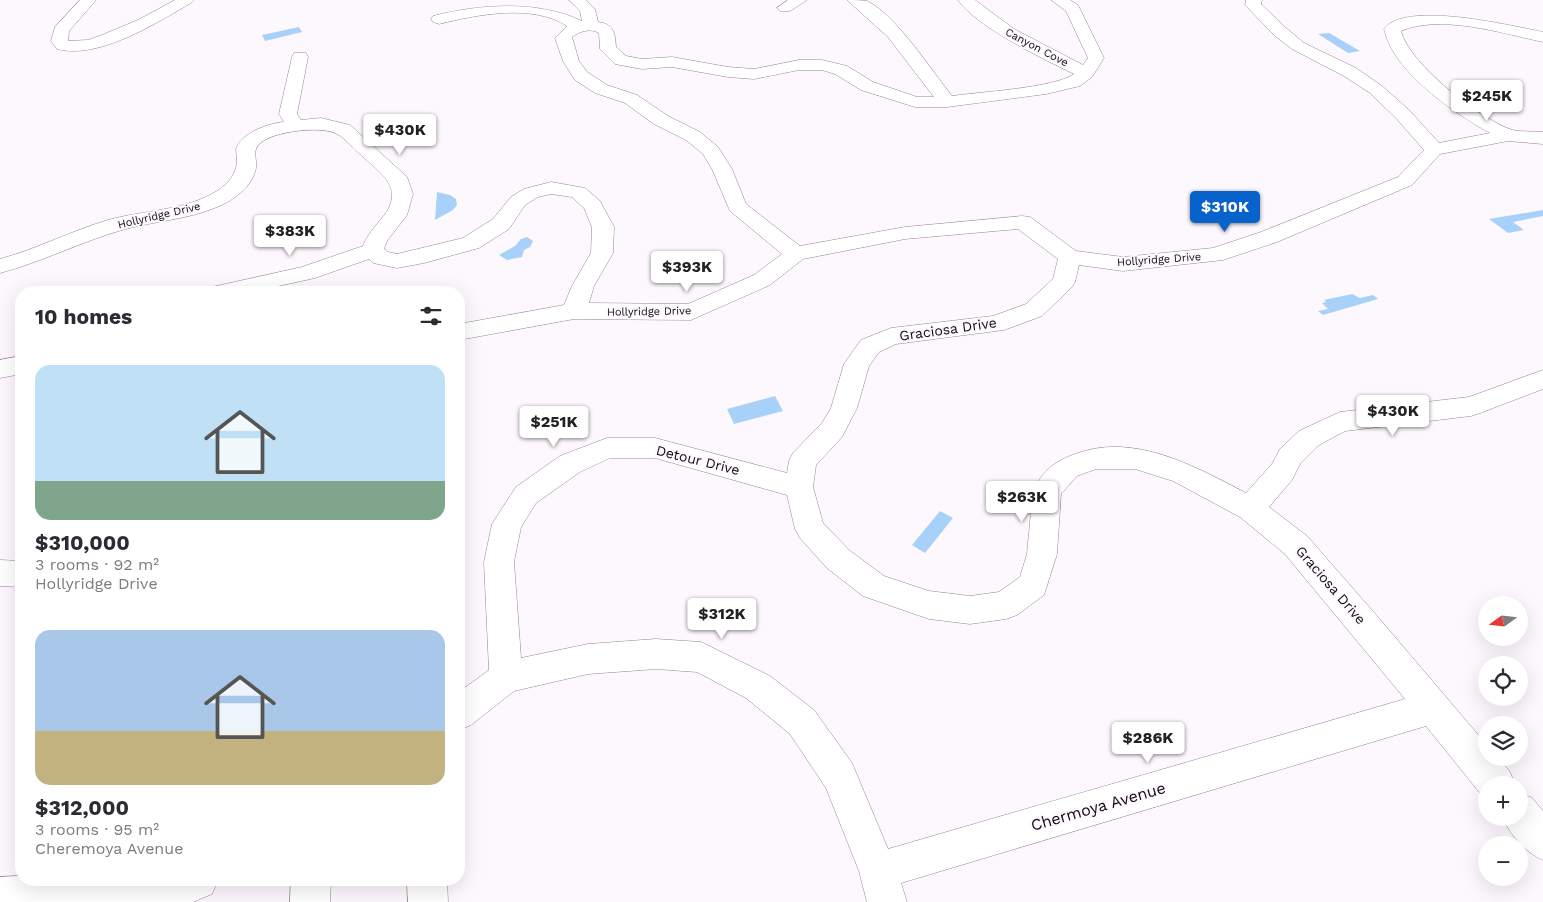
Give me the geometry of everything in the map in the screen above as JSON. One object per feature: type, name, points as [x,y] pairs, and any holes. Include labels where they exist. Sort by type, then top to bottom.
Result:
[{"type":"street","points":[[88,0],[61,30],[59,41],[63,46],[82,47],[95,44],[133,28],[186,0]]},
{"type":"street","points":[[577,0],[587,9],[584,26]]},
{"type":"street","points":[[785,8],[799,0]]},
{"type":"street","points":[[855,0],[871,10],[899,40],[947,102]]},
{"type":"street","name":"Canyon Cove","points":[[966,0],[1011,36],[1086,73]]},
{"type":"street","points":[[796,254],[737,207],[722,169],[711,151],[693,136],[661,120],[631,99],[601,89],[581,76],[571,61],[563,38],[567,31],[584,26],[601,27],[607,32],[608,49],[621,60],[642,64],[672,62],[728,72],[754,74],[799,65],[822,65],[841,70],[867,86],[896,97],[915,102],[947,102],[1046,89],[1074,82],[1086,73],[1096,58],[1073,8],[1059,0]]},
{"type":"street","points":[[1254,0],[1252,5],[1286,37],[1364,81],[1389,100],[1412,123],[1434,150],[1508,135],[1543,138]]},
{"type":"street","points":[[439,19],[480,10],[537,10],[584,26]]},
{"type":"street","points":[[1508,135],[1455,104],[1434,86],[1406,57],[1392,35],[1392,28],[1402,22],[1432,19],[1476,24],[1543,37]]},
{"type":"street","points":[[296,125],[288,114],[300,57]]},
{"type":"street","name":"Hollyridge Drive","points":[[0,266],[16,262],[68,240],[116,224],[190,209],[213,202],[237,186],[245,176],[246,149],[255,138],[276,128],[296,125],[321,124],[343,129],[397,177],[403,194],[401,201],[396,216],[376,240],[373,250]]},
{"type":"street","name":"Hollyridge Drive","points":[[465,331],[574,311],[691,312],[762,280],[796,254],[905,233],[1022,222],[1070,257],[1123,264],[1215,255],[1269,237],[1405,181],[1434,150]]},
{"type":"street","points":[[247,286],[307,273],[373,250],[381,258],[397,261],[471,243],[501,224],[518,201],[531,193],[551,188],[578,192],[593,205],[603,227],[602,252],[583,286],[574,311]]},
{"type":"street","name":"Graciosa Drive","points":[[1070,257],[1064,282],[1034,310],[996,324],[891,336],[870,346],[857,364],[844,408],[832,430],[803,461],[799,487],[810,529],[838,559],[874,586],[929,604],[970,610],[1006,605],[1033,585],[1042,554],[1047,491],[1068,468],[1095,458],[1135,458],[1184,473],[1250,509],[1296,545],[1490,776]]},
{"type":"street","points":[[0,369],[15,366]]},
{"type":"street","points":[[1250,509],[1282,472],[1290,457],[1297,450],[1310,438],[1340,422],[1471,406],[1543,380]]},
{"type":"street","name":"Detour Drive","points":[[506,676],[499,562],[507,524],[526,495],[570,464],[607,448],[655,448],[799,487]]},
{"type":"street","points":[[0,573],[15,574]]},
{"type":"street","points":[[465,708],[506,676],[588,660],[656,654],[701,657],[758,687],[802,722],[839,776],[882,887]]},
{"type":"street","name":"Chermoya Avenue","points":[[882,887],[1433,707]]},
{"type":"street","points":[[1528,822],[1543,841]]},
{"type":"street","points":[[0,897],[104,892],[168,886]]},
{"type":"street","points":[[310,902],[311,886]]},
{"type":"street","points":[[427,886],[428,902]]},
{"type":"water","points":[[299,27],[302,32],[265,41],[262,35]]},
{"type":"water","points":[[1329,33],[1360,51],[1348,53],[1318,34]]},
{"type":"water","points":[[437,192],[450,195],[456,199],[457,205],[453,210],[435,220]]},
{"type":"water","points":[[1543,210],[1543,216],[1513,222],[1524,230],[1508,233],[1489,219]]},
{"type":"water","points":[[527,237],[533,241],[530,247],[524,250],[522,257],[507,260],[499,255],[515,246],[521,239]]},
{"type":"water","points":[[1352,294],[1360,298],[1373,295],[1378,299],[1323,315],[1318,311],[1328,309],[1322,303],[1326,302],[1324,300]]},
{"type":"water","points":[[775,396],[783,411],[734,424],[727,409]]},
{"type":"water","points":[[940,511],[953,518],[925,553],[912,545]]}]
